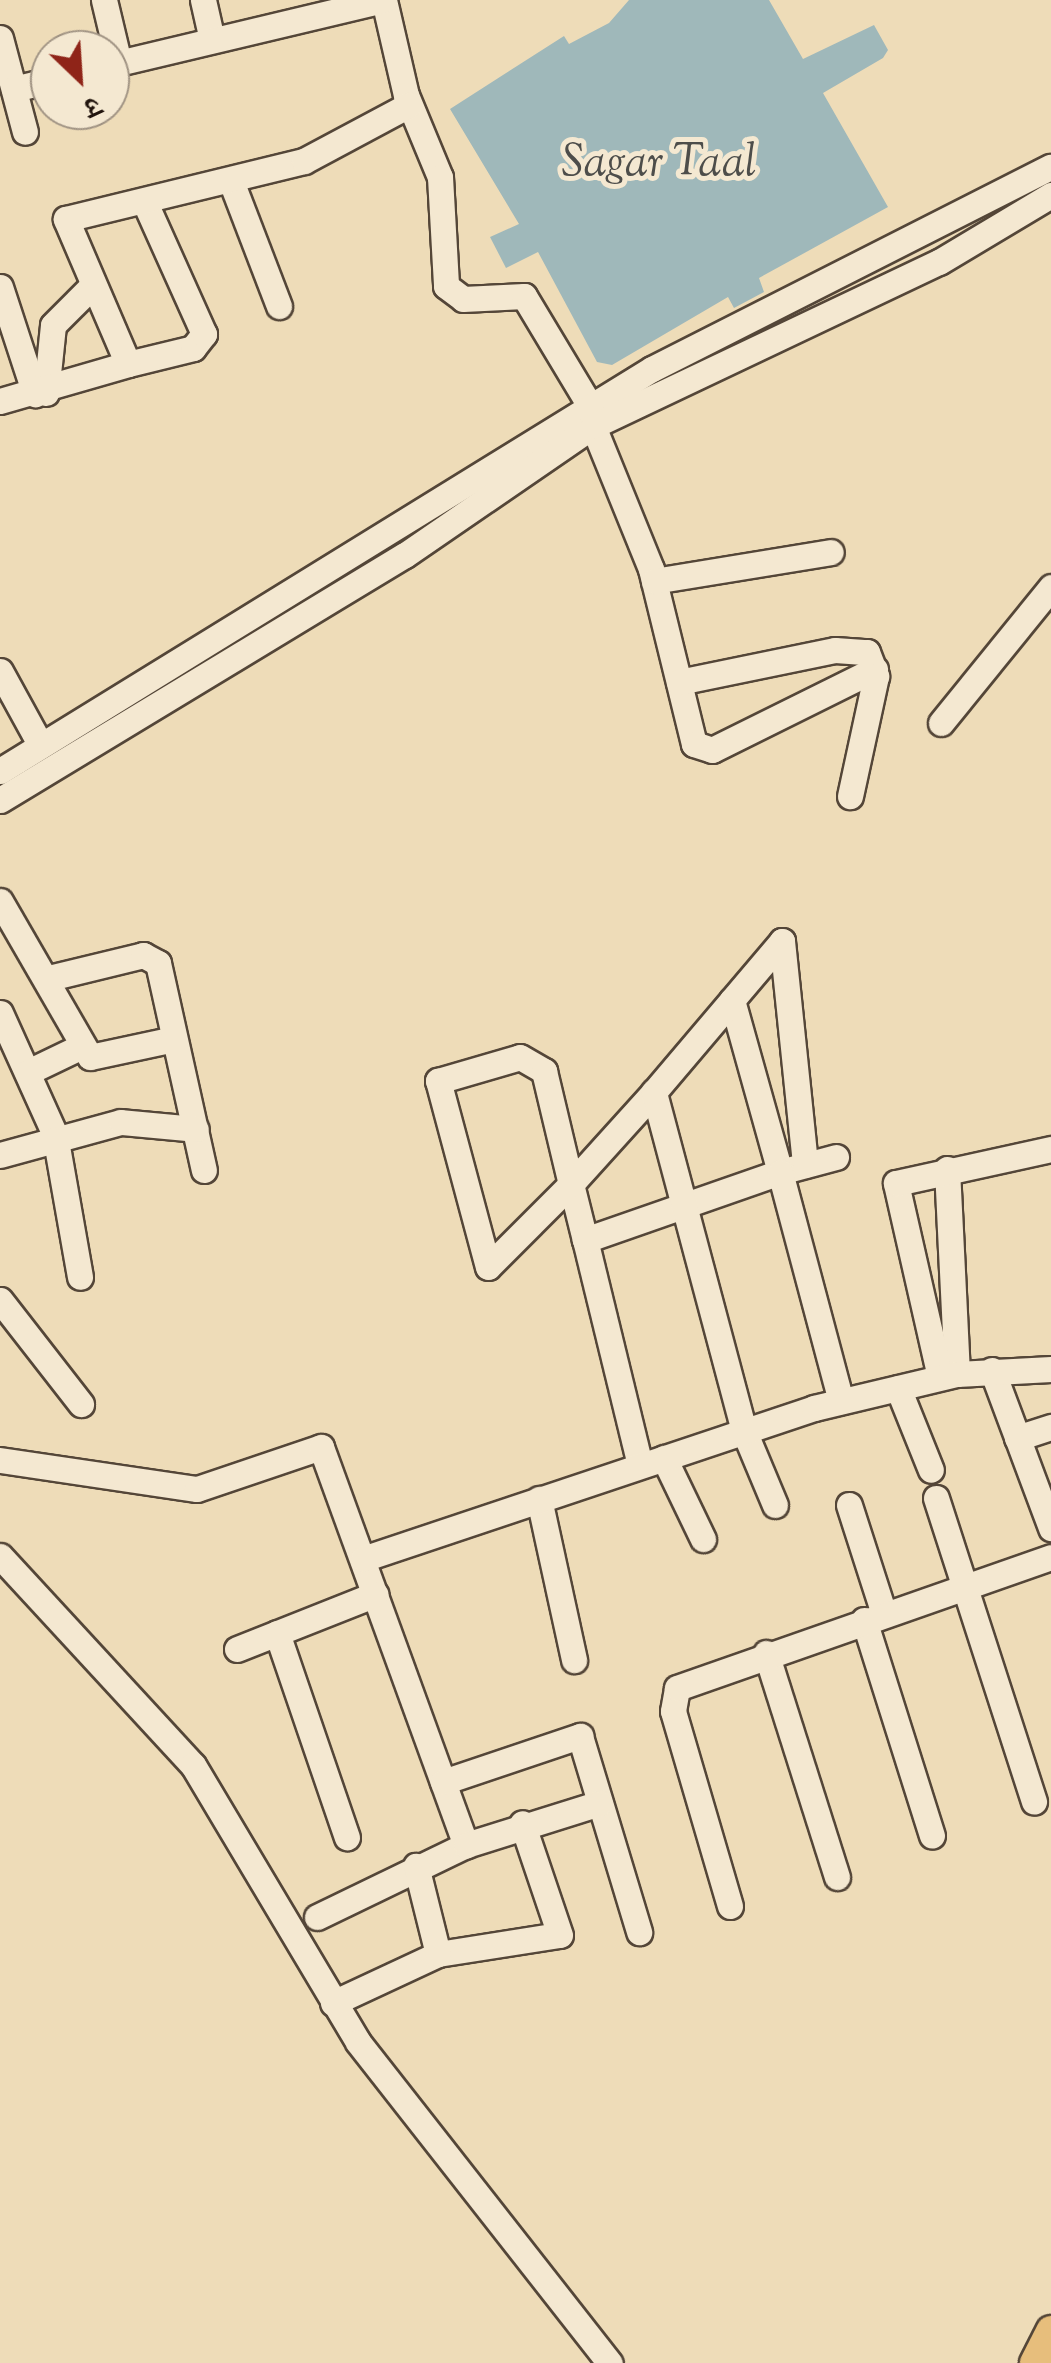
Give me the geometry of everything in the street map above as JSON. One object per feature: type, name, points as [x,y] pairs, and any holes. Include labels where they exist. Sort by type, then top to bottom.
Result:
[{"type":"main road","points":[[1036,2363],[1051,2331]]},
{"type":"street","points":[[104,0],[109,30]]},
{"type":"street","points":[[203,0],[212,40]]},
{"type":"street","points":[[130,60],[212,40],[295,10],[383,0],[409,105],[440,178],[446,286],[463,299],[524,296],[592,416],[654,581],[694,744],[712,750],[875,669]]},
{"type":"street","points":[[0,38],[25,132]]},
{"type":"street","points":[[14,89],[30,85]]},
{"type":"street","points":[[128,364],[66,218],[146,205],[304,162],[409,105]]},
{"type":"street","points":[[0,771],[592,416],[1051,167]]},
{"type":"street","points":[[231,181],[280,306]]},
{"type":"street","points":[[0,800],[405,554],[592,416],[939,262],[1051,195]]},
{"type":"street","points":[[0,402],[193,348],[204,334],[146,205]]},
{"type":"street","points":[[40,393],[54,324],[92,286]]},
{"type":"street","points":[[0,287],[40,393]]},
{"type":"street","points":[[654,581],[832,552]]},
{"type":"street","points":[[942,722],[1051,587]]},
{"type":"street","points":[[679,682],[835,650],[867,652],[875,669],[850,796]]},
{"type":"street","points":[[0,671],[40,744]]},
{"type":"street","points":[[0,901],[48,978],[82,1046],[97,1059],[174,1038]]},
{"type":"street","points":[[703,1539],[652,1461],[585,1240],[571,1184],[539,1062],[520,1056],[438,1081],[488,1266],[571,1184],[782,941],[792,1168]]},
{"type":"street","points":[[48,978],[149,955],[174,1038],[204,1170]]},
{"type":"street","points":[[732,1000],[792,1168],[842,1401]]},
{"type":"street","points":[[0,1013],[55,1134],[80,1278]]},
{"type":"street","points":[[28,1072],[82,1046]]},
{"type":"street","points":[[654,1092],[744,1431],[776,1505]]},
{"type":"street","points":[[0,1155],[55,1134],[121,1122],[196,1128]]},
{"type":"street","points":[[949,1375],[896,1183],[1051,1149]]},
{"type":"street","points":[[585,1240],[836,1156]]},
{"type":"street","points":[[947,1170],[949,1375]]},
{"type":"street","points":[[0,1300],[81,1404]]},
{"type":"street","points":[[364,1559],[842,1401],[949,1375],[1051,1369]]},
{"type":"street","points":[[992,1370],[1051,1528]]},
{"type":"street","points":[[898,1388],[930,1470]]},
{"type":"street","points":[[1017,1438],[1051,1428]]},
{"type":"street","points":[[0,1460],[197,1489],[321,1447],[466,1845]]},
{"type":"street","points":[[936,1498],[1034,1802]]},
{"type":"street","points":[[539,1499],[574,1660]]},
{"type":"street","points":[[849,1505],[932,1836]]},
{"type":"street","points":[[0,1556],[192,1765],[334,2002],[610,2363]]},
{"type":"street","points":[[730,1906],[672,1695],[766,1653],[1051,1557]]},
{"type":"street","points":[[238,1649],[376,1594]]},
{"type":"street","points":[[278,1633],[347,1837]]},
{"type":"street","points":[[766,1653],[836,1877]]},
{"type":"street","points":[[443,1782],[580,1736],[639,1932]]},
{"type":"street","points":[[316,1917],[466,1845],[522,1823],[600,1803]]},
{"type":"street","points":[[334,2002],[438,1954],[560,1935],[522,1823]]},
{"type":"street","points":[[416,1866],[438,1954]]},
{"type":"water","name":"Sagar Taal","points":[[629,0],[769,0],[803,59],[874,25],[888,50],[883,58],[823,93],[888,207],[759,278],[764,292],[734,308],[728,297],[612,365],[597,362],[538,252],[506,268],[490,237],[519,224],[450,109],[564,36],[569,44],[609,23]]}]
